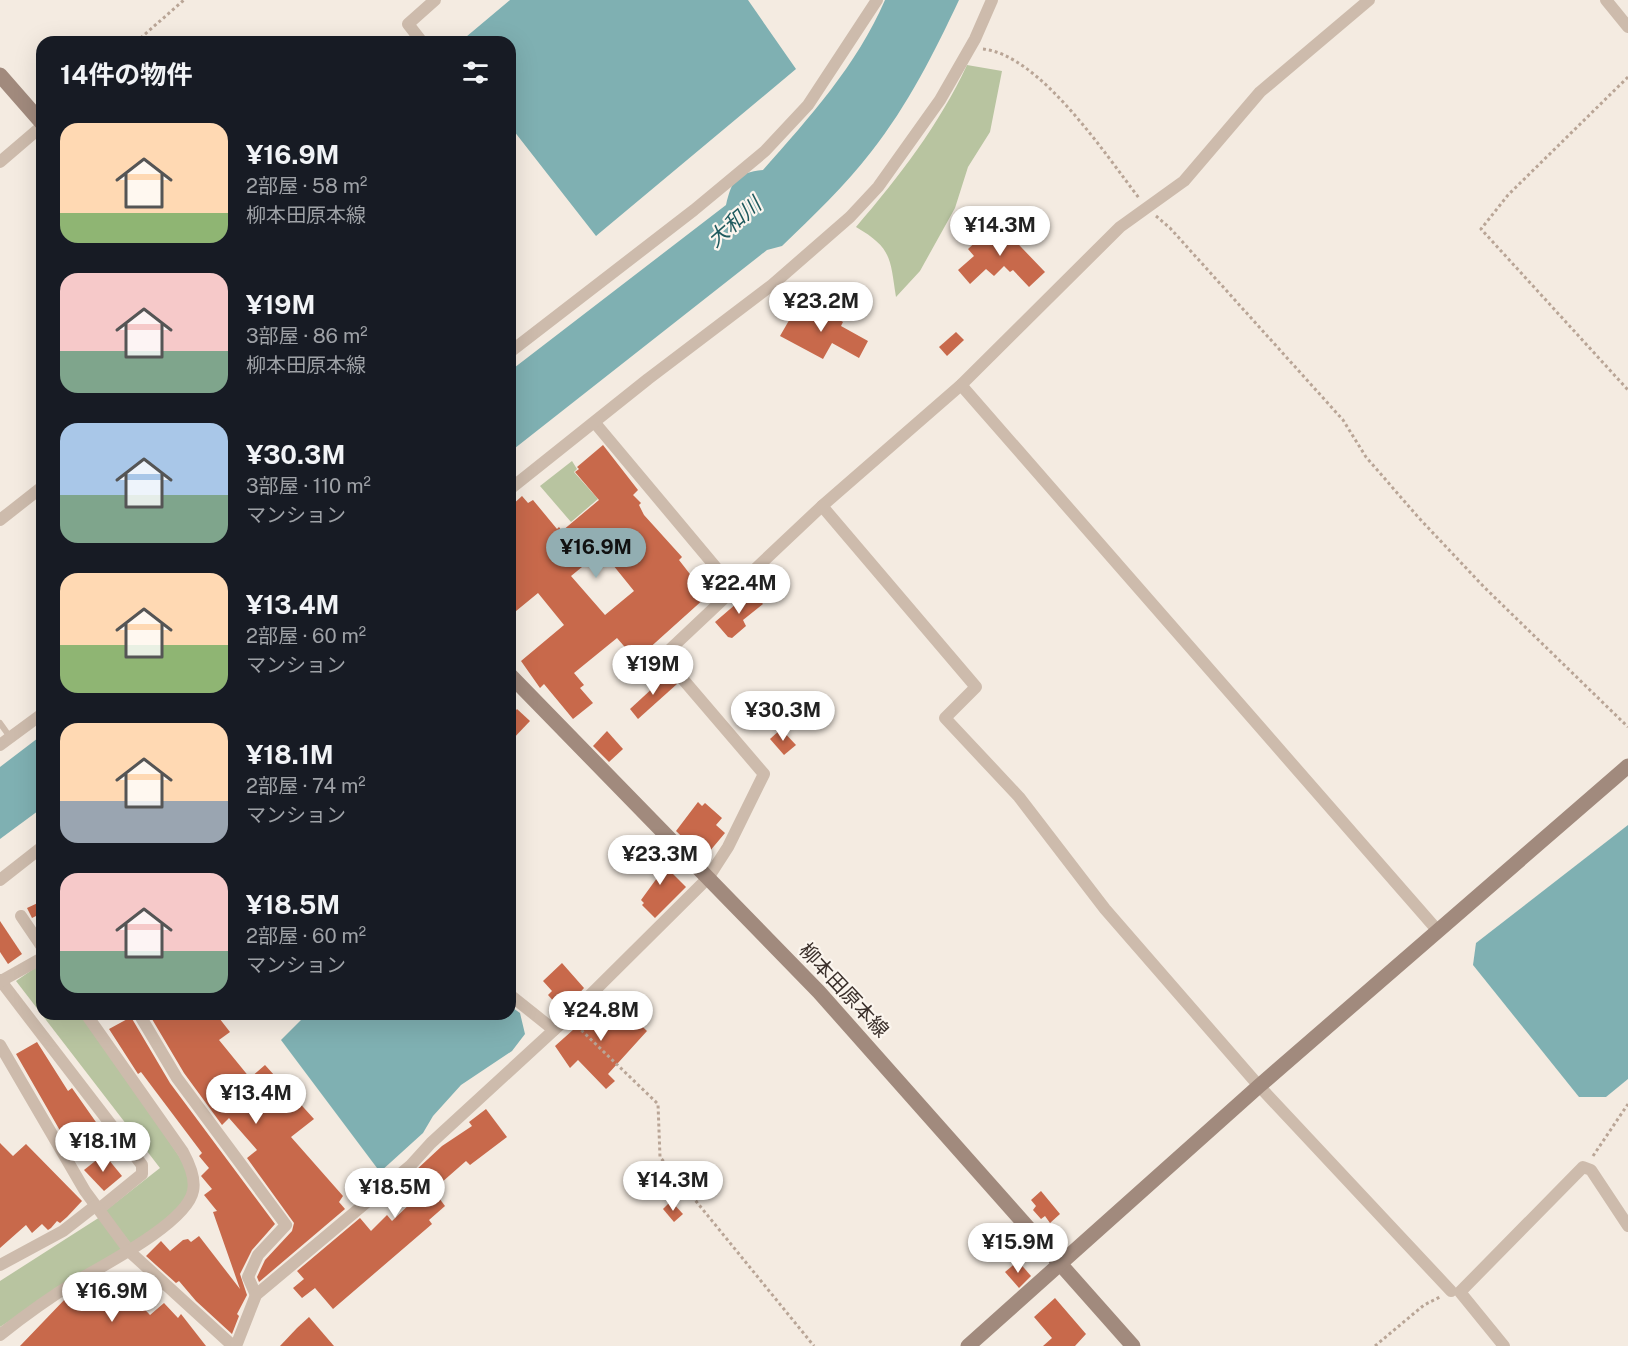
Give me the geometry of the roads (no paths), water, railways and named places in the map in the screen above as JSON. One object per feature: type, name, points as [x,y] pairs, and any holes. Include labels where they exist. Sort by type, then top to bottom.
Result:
[{"type":"main road","points":[[0,75],[36,117]]},
{"type":"main road","name":"柳本田原本線","points":[[516,681],[819,992],[1133,1346]]},
{"type":"main road","points":[[968,1346],[1259,1086],[1628,766]]},
{"type":"street","points":[[417,36],[408,24],[435,0]]},
{"type":"street","points":[[516,347],[694,210],[765,151],[808,105],[877,0]]},
{"type":"street","points":[[516,484],[772,285],[850,217],[878,187],[940,100],[970,47],[992,0]]},
{"type":"street","points":[[0,1045],[97,1208],[130,1252],[235,1346],[256,1295],[411,1165],[431,1143],[567,1018],[708,878],[728,847],[764,774],[663,656],[822,506],[961,385],[1120,227],[1184,181],[1260,92],[1368,0]]},
{"type":"street","points":[[1606,0],[1628,27]]},
{"type":"street","points":[[0,162],[36,129]]},
{"type":"street","points":[[961,385],[1438,931]]},
{"type":"street","points":[[594,423],[734,589]]},
{"type":"street","points":[[0,520],[36,492]]},
{"type":"street","points":[[822,506],[976,687],[945,718],[1018,797],[1105,909],[1259,1086],[1451,1291]]},
{"type":"street","points":[[5,741],[36,718]]},
{"type":"street","points":[[0,880],[36,852]]},
{"type":"street","points":[[21,916],[36,938]]},
{"type":"street","points":[[0,1265],[63,1231],[142,1174],[142,1165],[1,981],[36,961]]},
{"type":"street","points":[[516,1000],[554,1030]]},
{"type":"street","points":[[0,1335],[76,1281],[130,1252],[152,1237],[184,1206],[193,1192],[191,1167],[183,1152],[90,1020]]},
{"type":"street","points":[[143,1020],[177,1078],[286,1225],[251,1267],[248,1277],[256,1295]]},
{"type":"street","points":[[1504,1346],[1460,1292],[1583,1167],[1592,1170],[1628,1226]]},
{"type":"lane","points":[[0,723],[5,741]]},
{"type":"water","points":[[510,0],[748,0],[796,69],[596,236],[516,134],[516,36],[467,36]]},
{"type":"water","name":"大和川","points":[[885,0],[959,0],[909,97],[861,165],[828,200],[782,246],[767,250],[516,447],[516,366],[726,205],[737,179],[747,173],[763,170],[831,90],[874,24]]},
{"type":"water","points":[[36,740],[36,812],[0,839],[0,767]]},
{"type":"water","points":[[1628,825],[1628,1079],[1606,1097],[1579,1097],[1473,965],[1476,943]]},
{"type":"water","points":[[516,1010],[520,1013],[525,1034],[512,1051],[461,1085],[433,1116],[423,1133],[380,1172],[281,1040],[301,1020],[516,1020]]}]
